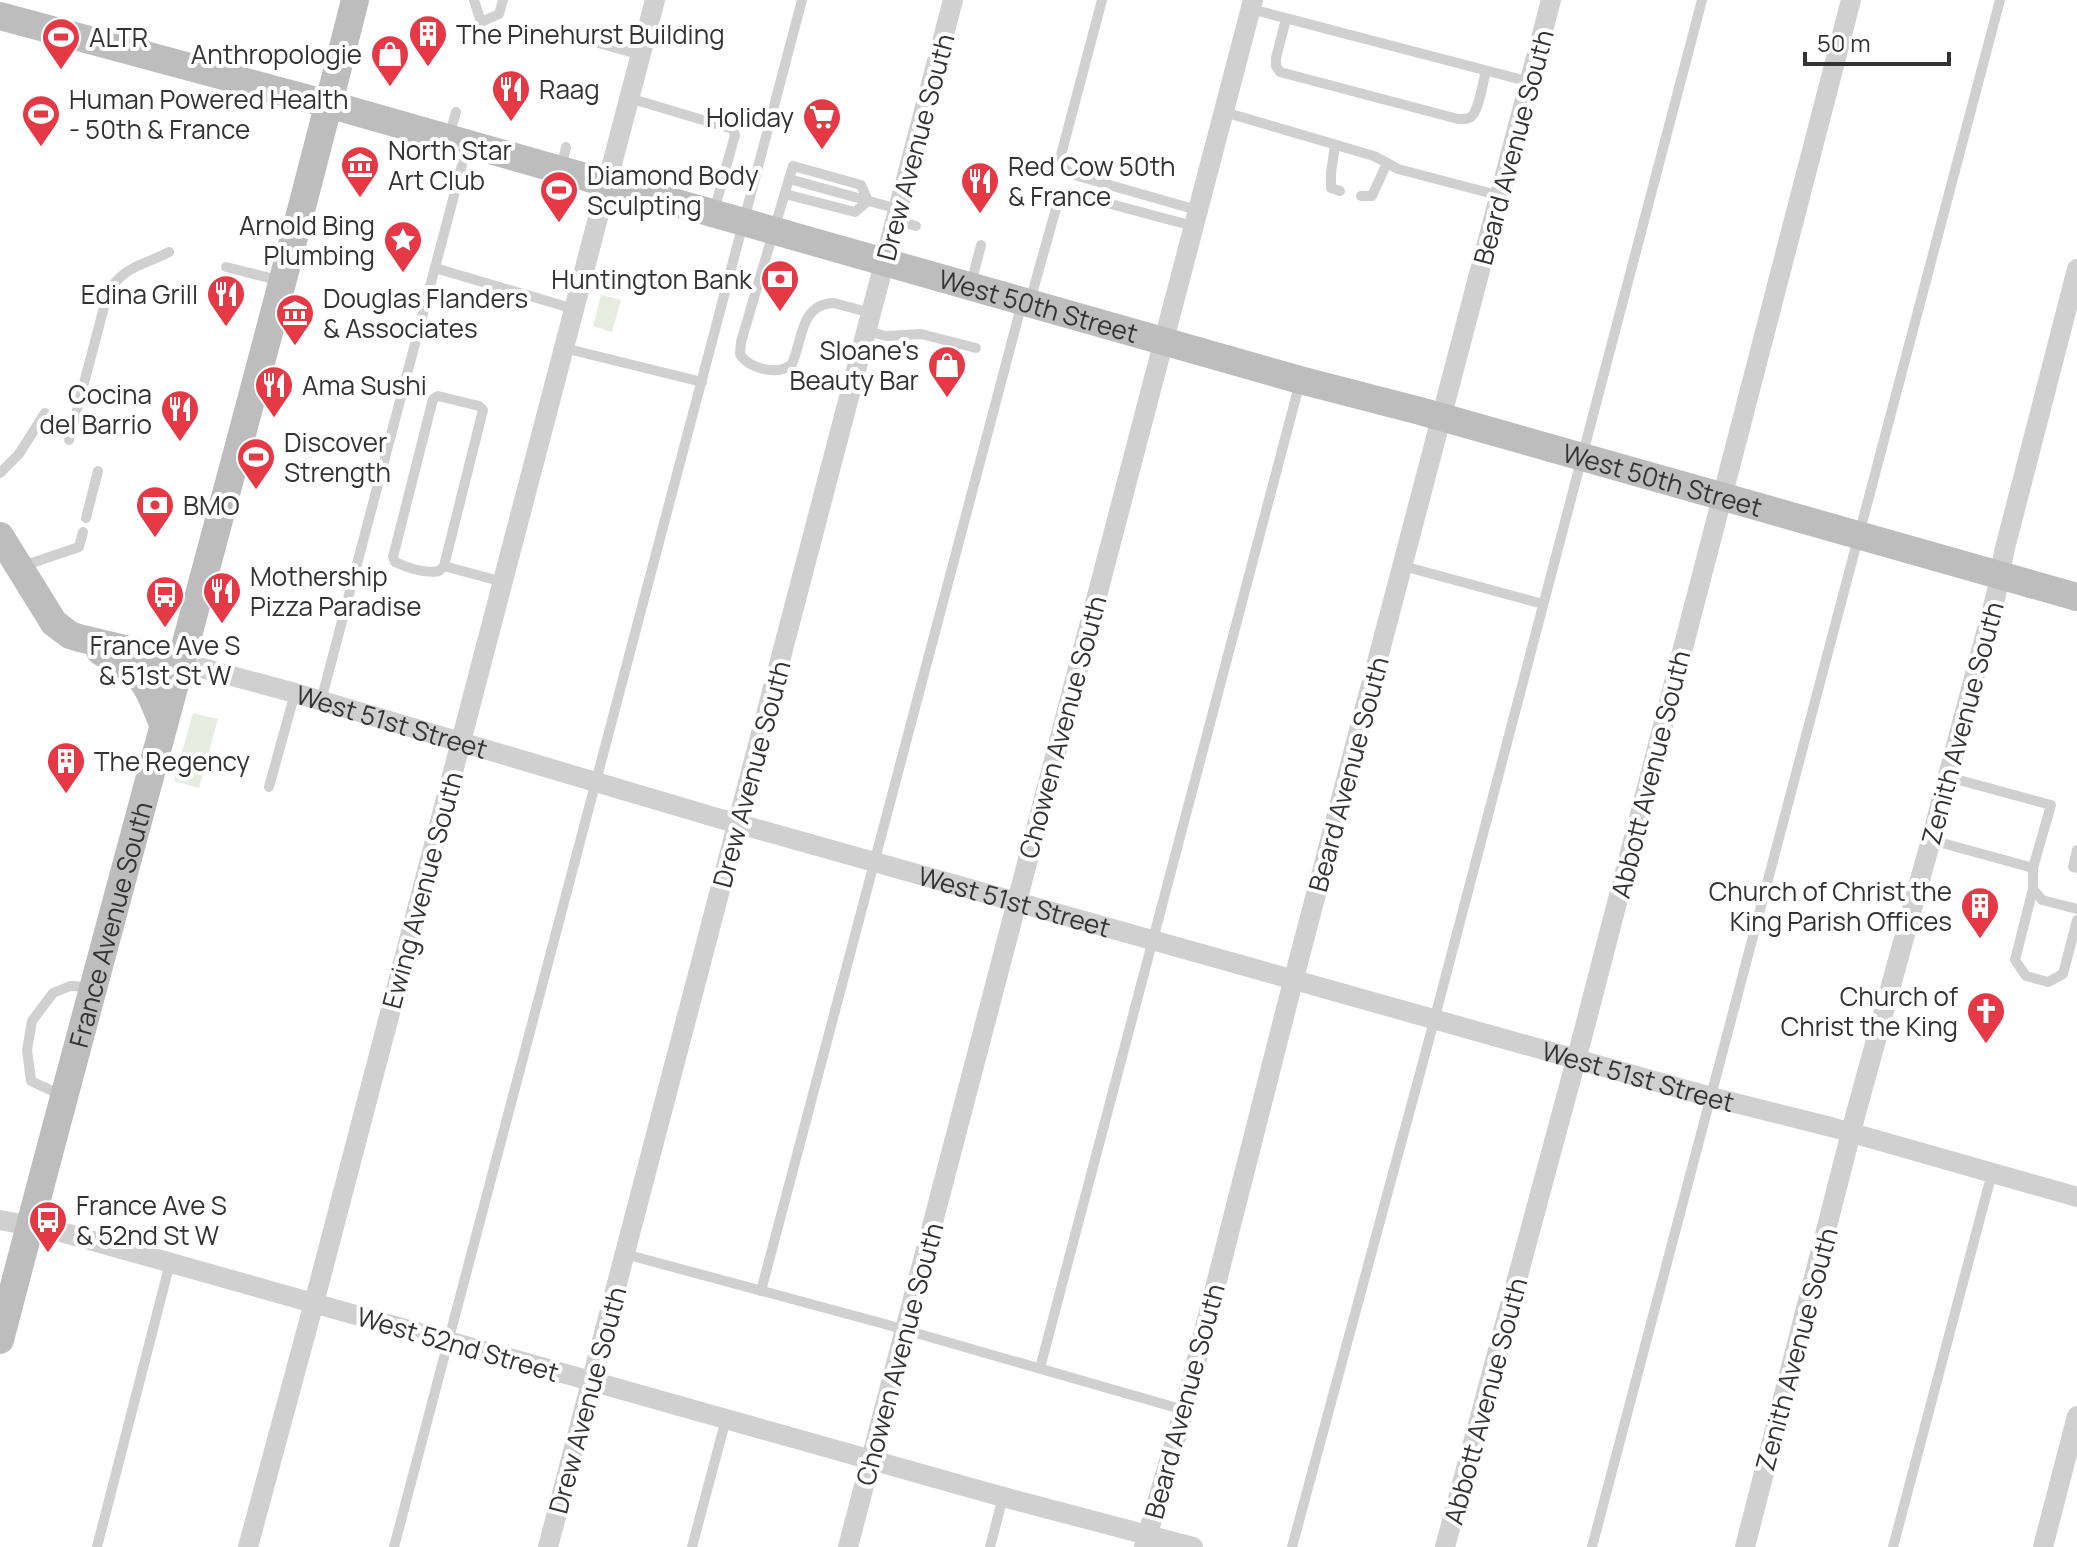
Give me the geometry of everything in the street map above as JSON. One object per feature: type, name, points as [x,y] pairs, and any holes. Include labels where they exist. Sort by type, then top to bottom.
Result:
[{"type":"main road","name":"France Avenue South","points":[[0,1340],[224,505],[355,0]]},
{"type":"main road","name":"West 50th Street","points":[[0,16],[328,104],[457,131],[563,159],[607,184],[2077,597]]},
{"type":"main road","name":"West 51st Street","points":[[0,536],[54,623],[70,635],[180,662]]},
{"type":"main road","points":[[79,638],[140,677],[163,724]]},
{"type":"street","name":"Ewing Avenue South","points":[[248,1547],[655,0]]},
{"type":"street","name":"Drew Avenue South","points":[[548,1547],[953,0]]},
{"type":"street","name":"Beard Avenue South","points":[[1146,1541],[1184,1410],[1551,0]]},
{"type":"street","name":"Abbott Avenue South","points":[[1445,1547],[1577,1059],[1851,0]]},
{"type":"street","name":"Chowen Avenue South","points":[[848,1547],[1252,4]]},
{"type":"street","name":"Zenith Avenue South","points":[[1745,1547],[1948,777],[2077,269]]},
{"type":"street","name":"West 51st Street","points":[[180,662],[1017,902],[2077,1197]]},
{"type":"street","name":"West 52nd Street","points":[[0,1220],[54,1230],[1003,1497],[1146,1541],[1193,1547]]},
{"type":"street","points":[[2043,1547],[2077,1416]]},
{"type":"lane","points":[[474,0],[481,22],[477,41]]},
{"type":"lane","points":[[481,22],[499,14],[503,0]]},
{"type":"lane","points":[[394,1547],[802,0]]},
{"type":"lane","points":[[1102,0],[1061,155],[1063,167],[1071,174],[1195,218]]},
{"type":"lane","points":[[1292,1547],[1435,1019],[1702,0]]},
{"type":"lane","points":[[1592,1547],[2000,0]]},
{"type":"lane","points":[[1252,4],[1286,19],[1530,82]]},
{"type":"lane","points":[[1286,19],[1276,58],[1280,72],[1443,115],[1465,119],[1472,117],[1486,71]]},
{"type":"lane","points":[[595,42],[641,55]]},
{"type":"lane","points":[[629,98],[733,129],[735,135],[713,213]]},
{"type":"lane","points":[[1224,112],[1374,156],[1398,169],[1501,196]]},
{"type":"lane","points":[[321,701],[435,268],[457,131]]},
{"type":"lane","points":[[1335,145],[1331,188],[1340,191]]},
{"type":"lane","points":[[1361,196],[1372,196],[1387,163]]},
{"type":"lane","points":[[916,226],[868,201],[789,179],[741,342],[742,359],[761,368],[782,370],[792,364],[806,319],[815,309],[828,303],[834,303],[869,322],[886,336],[921,334],[976,348]]},
{"type":"lane","points":[[785,194],[855,212],[868,201]]},
{"type":"lane","points":[[761,1291],[1026,302],[1057,205],[1077,195],[1195,218]]},
{"type":"lane","points":[[970,286],[981,245]]},
{"type":"lane","points":[[69,440],[91,338],[108,292],[118,278],[137,265],[169,252]]},
{"type":"lane","points":[[226,267],[282,281]]},
{"type":"lane","points":[[435,268],[574,309]]},
{"type":"lane","points":[[564,348],[702,382]]},
{"type":"lane","points":[[1040,1368],[1300,380]]},
{"type":"lane","points":[[438,396],[479,406],[483,410],[444,566],[439,571],[425,572],[395,562],[393,557],[433,399],[438,396]]},
{"type":"lane","points":[[0,473],[19,454],[45,413]]},
{"type":"lane","points":[[86,518],[98,471]]},
{"type":"lane","points":[[19,567],[79,547],[83,532]]},
{"type":"lane","points":[[444,566],[503,582]]},
{"type":"lane","points":[[1403,566],[1543,604]]},
{"type":"lane","points":[[269,787],[295,693]]},
{"type":"lane","points":[[1948,777],[2051,805],[2033,868],[2033,889],[2015,960],[2026,976],[2048,982],[2063,974],[2077,920]]},
{"type":"lane","points":[[1931,840],[2033,868]]},
{"type":"lane","points":[[2077,850],[2073,867],[2077,868]]},
{"type":"lane","points":[[2033,889],[2042,900],[2077,909]]},
{"type":"lane","points":[[64,1097],[31,1081],[27,1050],[32,1021],[53,993],[70,986],[93,988]]},
{"type":"lane","points":[[1893,1547],[1992,1173]]},
{"type":"lane","points":[[625,1254],[1184,1410]]},
{"type":"lane","points":[[97,1547],[170,1263]]},
{"type":"lane","points":[[692,1547],[726,1419]]},
{"type":"lane","points":[[990,1547],[1003,1497]]},
{"type":"shaded area","points":[[601,295],[621,300],[612,332],[593,326]]},
{"type":"shaded area","points":[[193,713],[218,719],[199,788],[174,781]]},
{"type":"place","name":"The Pinehurst Building","points":[[428,68]]},
{"type":"place","name":"ALTR","points":[[61,71]]},
{"type":"place","name":"Anthropologie","points":[[390,88]]},
{"type":"place","name":"Raag","points":[[511,123]]},
{"type":"place","name":"Human Powered Health - 50th & France","points":[[41,148]]},
{"type":"place","name":"Holiday","points":[[822,151]]},
{"type":"place","name":"North Star Art Club","points":[[360,199]]},
{"type":"place","name":"Red Cow 50th & France","points":[[980,215]]},
{"type":"place","name":"Diamond Body Sculpting","points":[[559,224]]},
{"type":"place","name":"Arnold Bing Plumbing","points":[[403,274]]},
{"type":"place","name":"Huntington Bank","points":[[780,313]]},
{"type":"place","name":"Edina Grill","points":[[226,328]]},
{"type":"place","name":"Douglas Flanders & Associates","points":[[295,347]]},
{"type":"place","name":"Sloane's Beauty Bar","points":[[947,399]]},
{"type":"place","name":"Ama Sushi","points":[[274,419]]},
{"type":"place","name":"Cocina del Barrio","points":[[180,443]]},
{"type":"place","name":"Discover Strength","points":[[256,491]]},
{"type":"place","name":"BMO","points":[[155,539]]},
{"type":"place","name":"Mothership Pizza Paradise","points":[[222,625]]},
{"type":"place","name":"France Ave S & 51st St W","points":[[165,629]]},
{"type":"place","name":"The Regency","points":[[66,795]]},
{"type":"place","name":"Church of Christ the King Parish Offices","points":[[1980,940]]},
{"type":"place","name":"Church of Christ the King","points":[[1986,1045]]},
{"type":"place","name":"France Ave S & 52nd St W","points":[[48,1254]]}]
